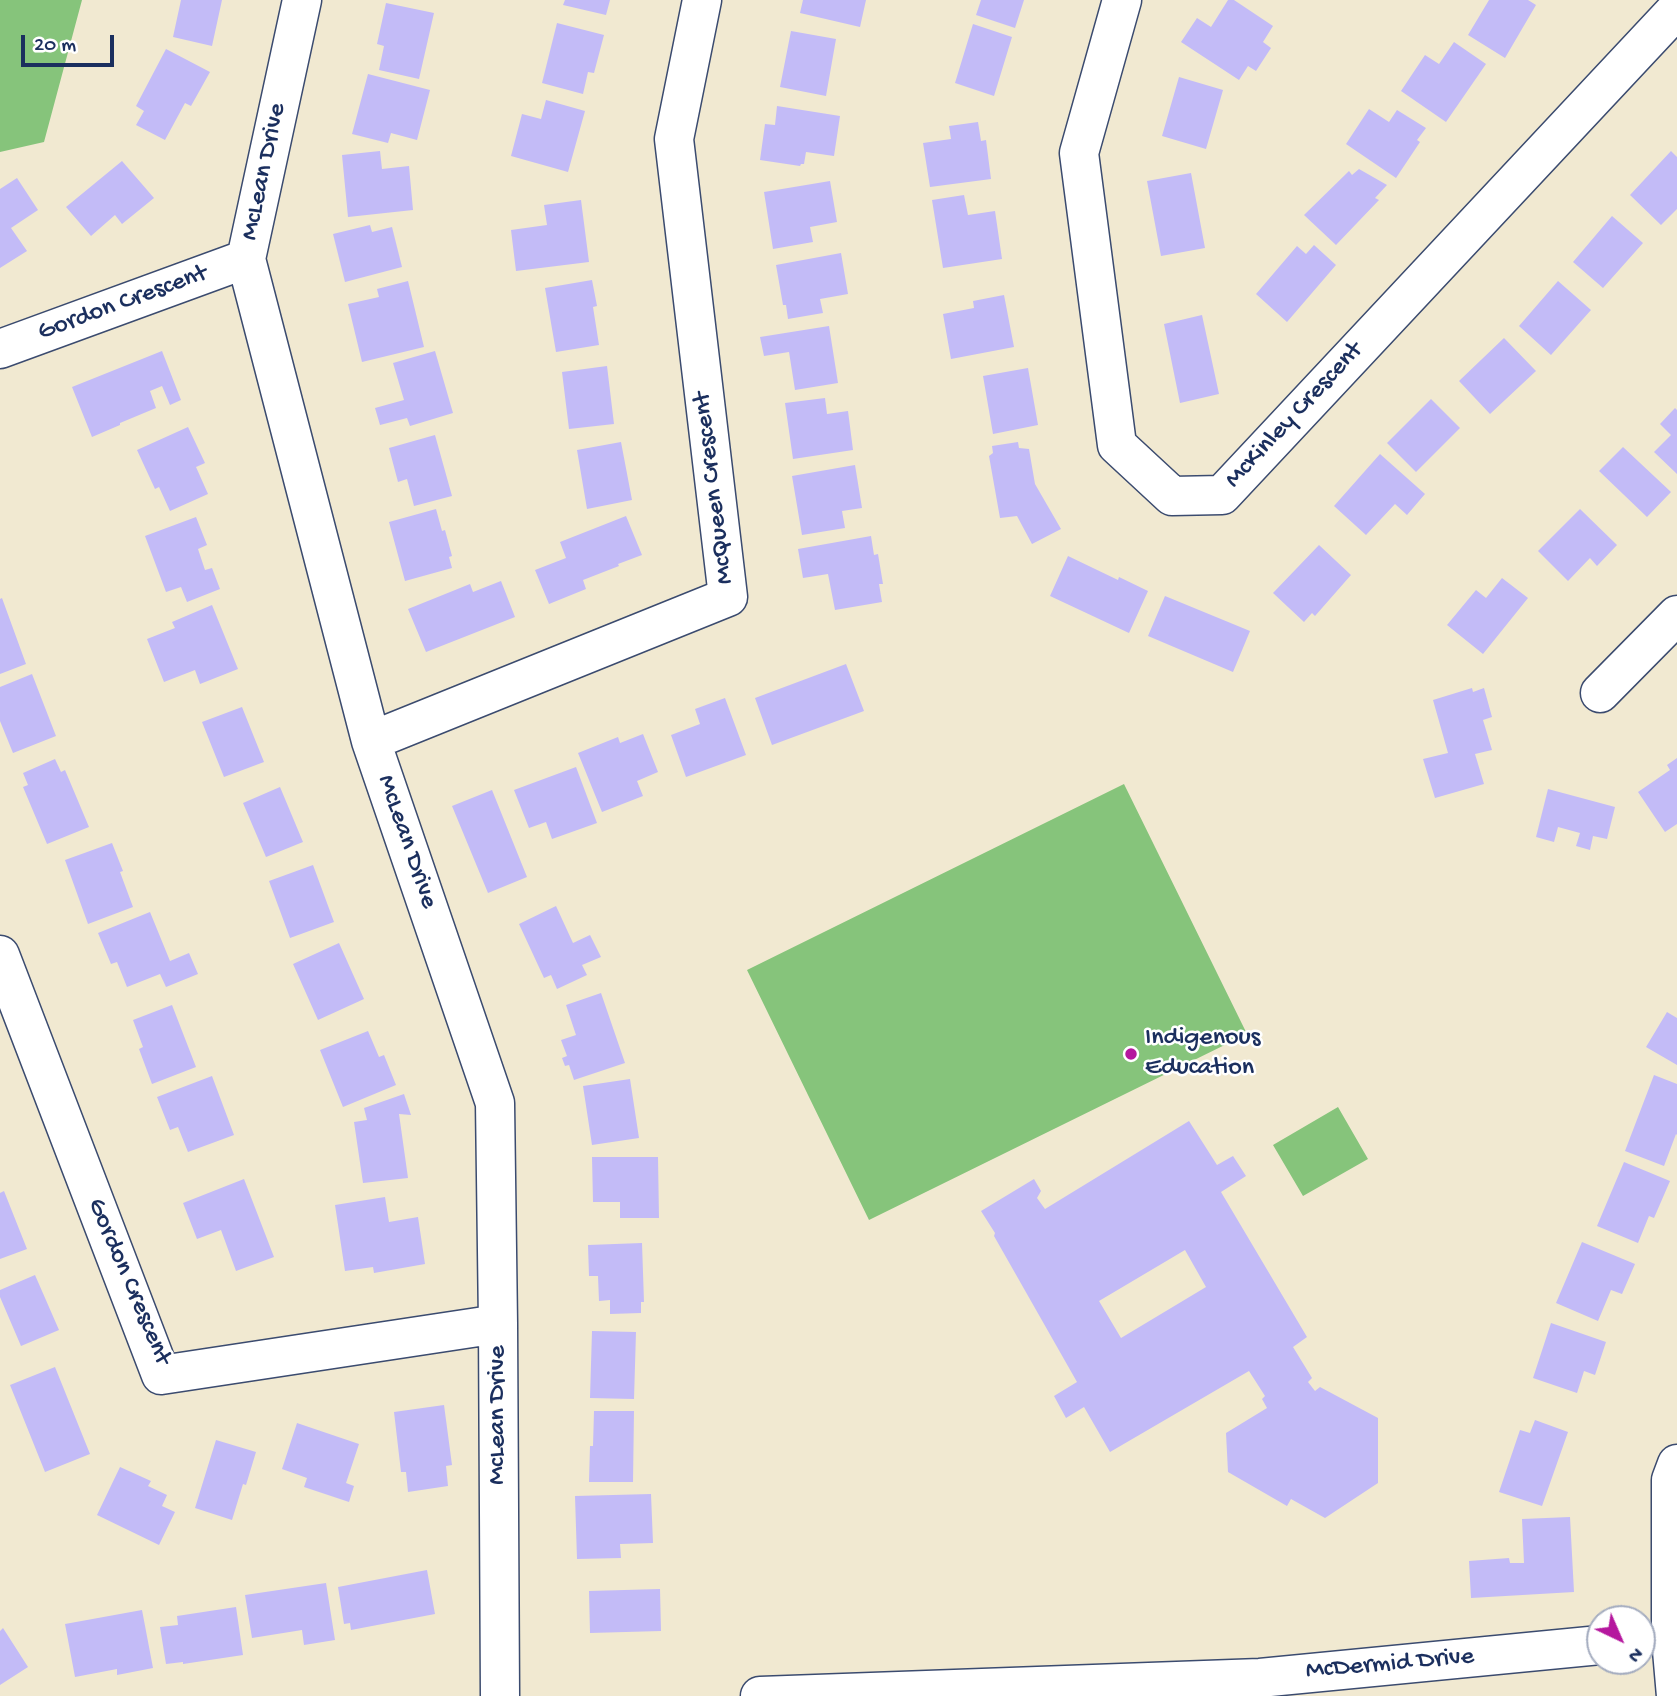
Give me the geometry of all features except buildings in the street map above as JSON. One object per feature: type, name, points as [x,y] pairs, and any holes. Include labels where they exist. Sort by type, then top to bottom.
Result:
[{"type":"street","name":"McLean Drive","points":[[302,0],[246,259],[371,741],[495,1103],[500,1696]]},
{"type":"street","name":"McQueen Crescent","points":[[371,741],[728,597],[674,139],[702,0]]},
{"type":"street","name":"McKinley Crescent","points":[[1122,0],[1080,153],[1118,445],[1172,496],[1222,495],[1677,9]]},
{"type":"street","name":"Gordon Crescent","points":[[0,349],[246,259]]},
{"type":"street","points":[[1600,693],[1677,615]]},
{"type":"street","name":"Gordon Crescent","points":[[0,956],[161,1375],[498,1324]]},
{"type":"street","points":[[1676,1696],[1663,1639],[1671,1480],[1677,1464]]},
{"type":"street","name":"McDermid Drive","points":[[761,1696],[1260,1678],[1586,1647]]},
{"type":"green space","points":[[0,0],[82,0],[44,142],[0,152]]},
{"type":"green space","points":[[1124,784],[1247,1034],[869,1220],[747,970]]},
{"type":"green space","points":[[1338,1107],[1368,1159],[1303,1196],[1273,1145]]},
{"type":"place","name":"Indigenous Education","points":[[1131,1054]]}]
